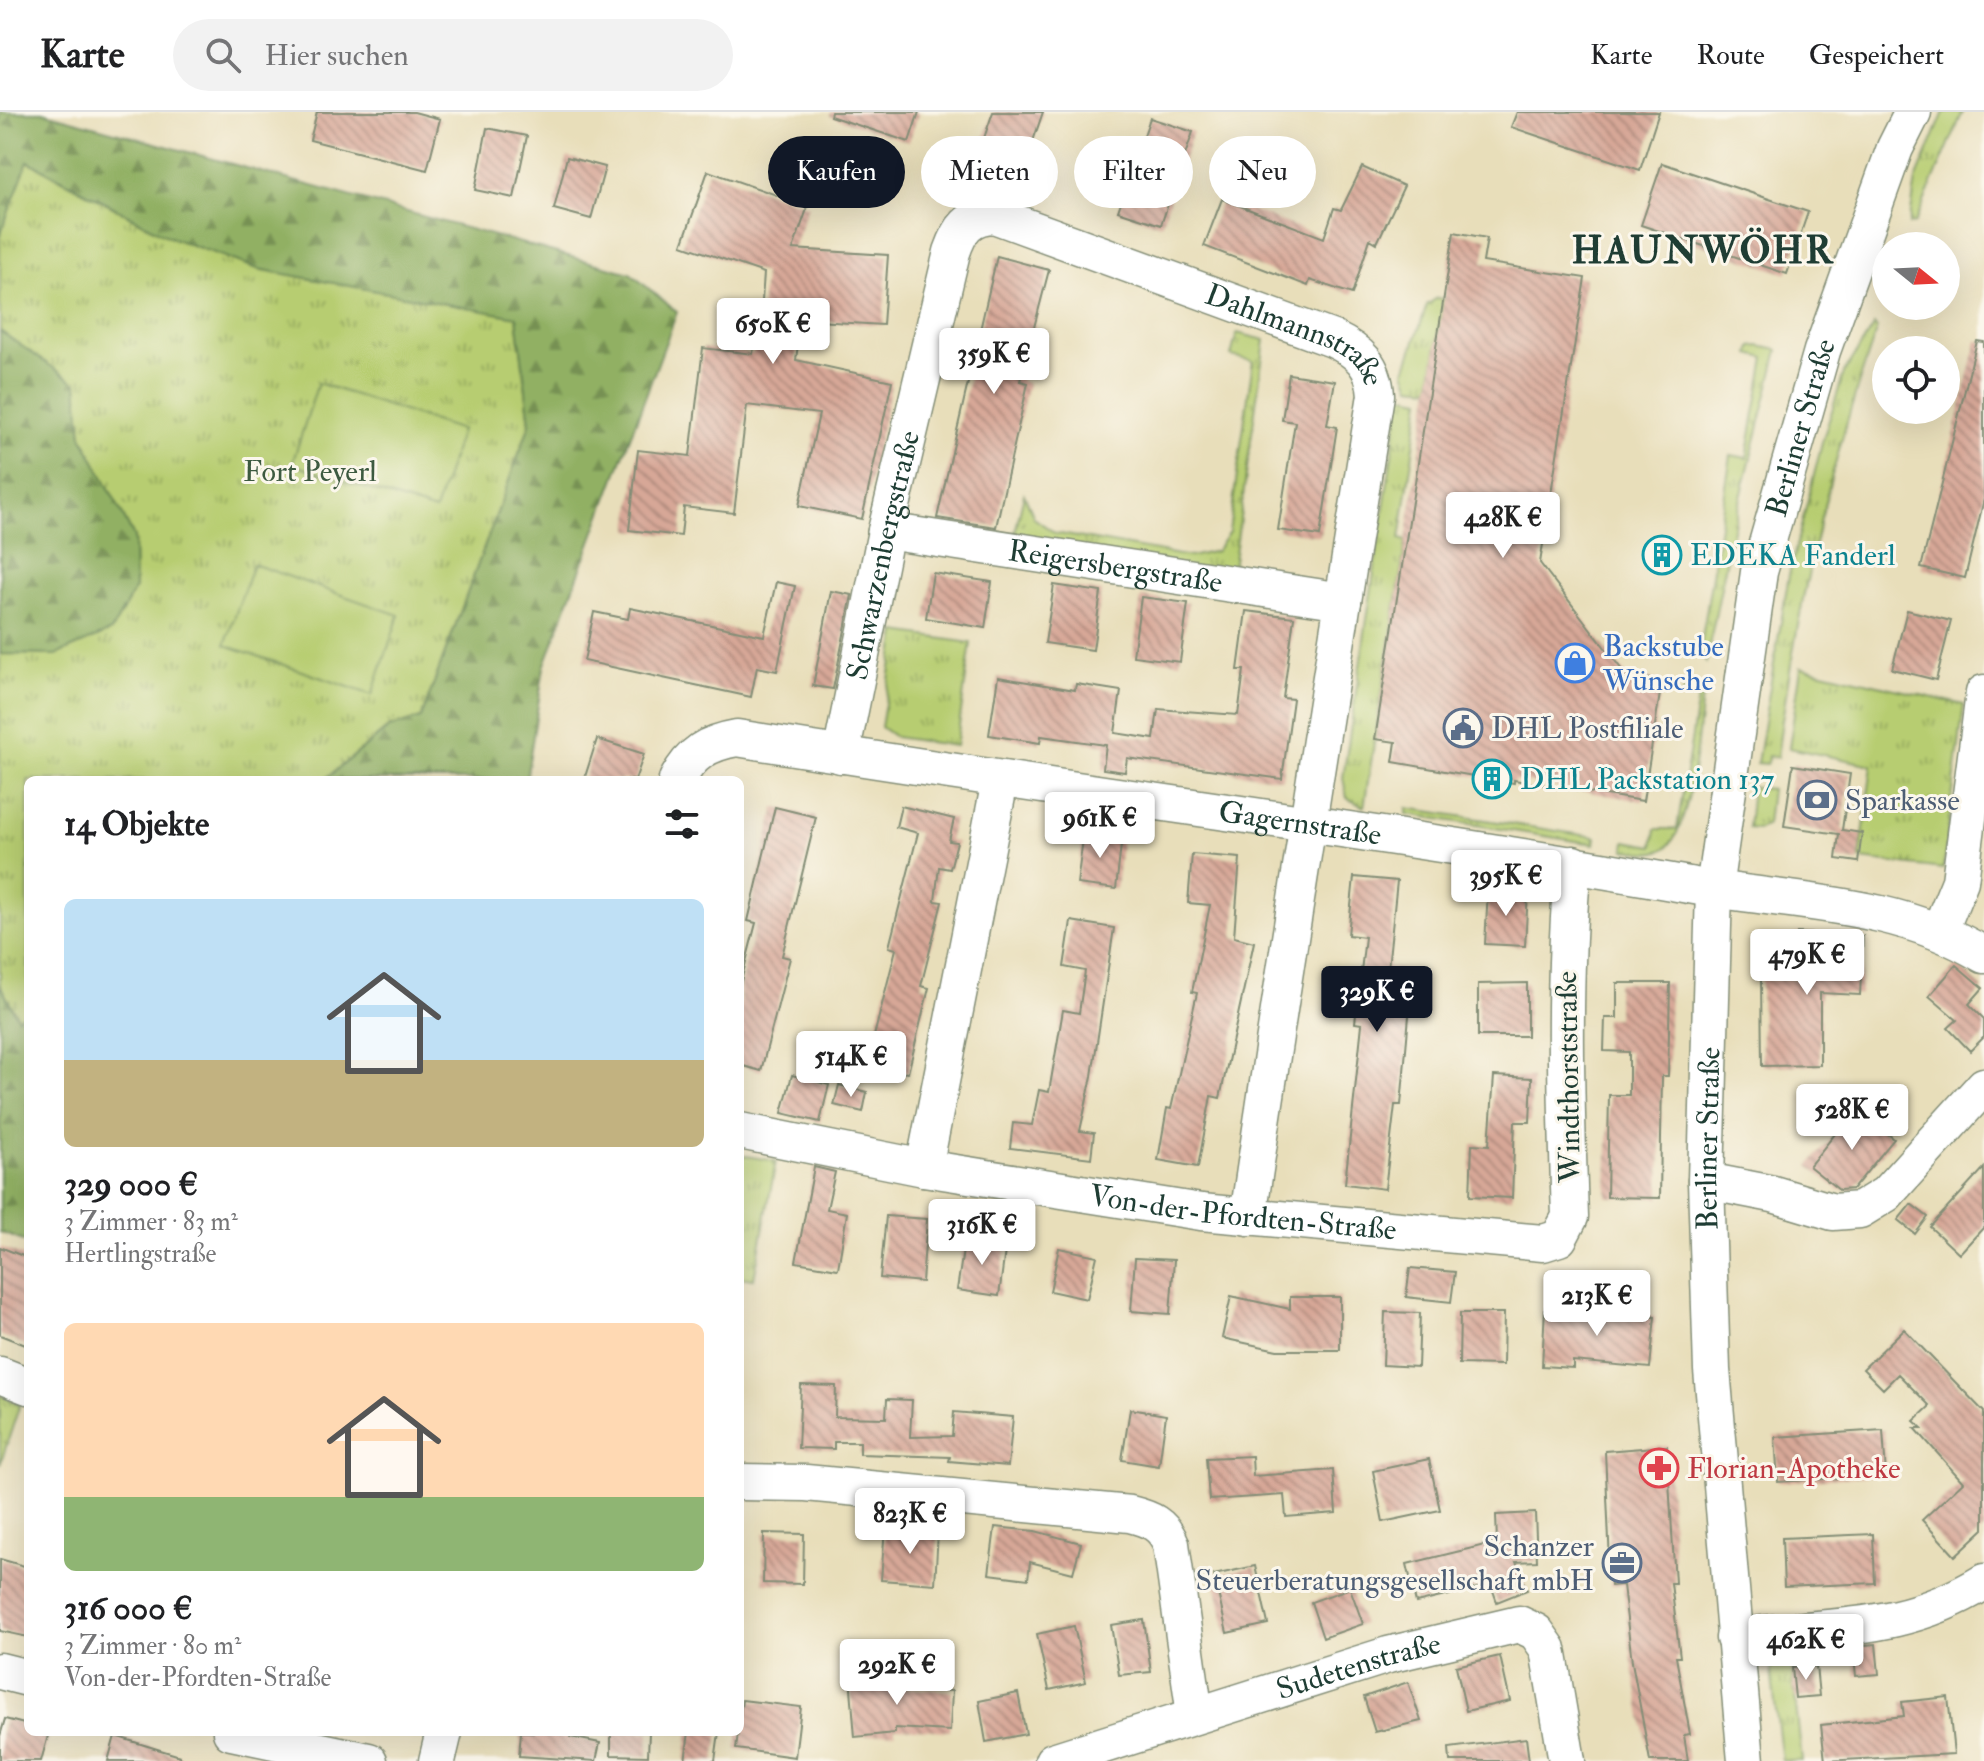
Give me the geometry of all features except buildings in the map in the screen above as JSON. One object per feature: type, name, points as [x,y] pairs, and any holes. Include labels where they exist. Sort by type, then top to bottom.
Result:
[{"type":"street","name":"Berliner Straße","points":[[1746,1761],[1712,1370],[1706,1181],[1714,889],[1759,572],[1822,351],[1895,148],[1913,112]]},
{"type":"street","name":"Dahlmannstraße","points":[[969,221],[979,215],[994,215],[1333,339],[1361,356],[1375,378],[1376,395],[1248,1217]]},
{"type":"street","name":"Schwarzenbergstraße","points":[[841,755],[886,531],[952,252],[958,235],[969,221]]},
{"type":"street","name":"Reigersbergstraße","points":[[886,531],[1343,601]]},
{"type":"street","points":[[1940,930],[1960,881],[1984,693]]},
{"type":"street","name":"Gagernstraße","points":[[687,766],[715,742],[737,738],[1000,781],[1573,864],[1714,889],[1873,910],[1940,930],[1984,955]]},
{"type":"street","points":[[924,1168],[1000,781]]},
{"type":"street","name":"Windthorststraße","points":[[1559,1238],[1570,1217],[1565,1066],[1567,942],[1573,864]]},
{"type":"street","points":[[1706,1181],[1773,1194],[1833,1212],[1860,1210],[1886,1194],[1984,1086]]},
{"type":"street","name":"Von-der-Pfordten-Straße","points":[[744,1132],[924,1168],[1248,1217],[1543,1243],[1559,1238]]},
{"type":"street","points":[[0,1375],[24,1384]]},
{"type":"street","points":[[744,1482],[822,1484],[1130,1514],[1150,1520],[1161,1526],[1171,1544],[1195,1715]]},
{"type":"street","points":[[1734,1638],[1866,1625],[1919,1615],[1956,1600],[1984,1582]]},
{"type":"street","name":"Sudetenstraße","points":[[1053,1761],[1131,1739],[1195,1715],[1388,1655],[1519,1624],[1536,1632],[1548,1649],[1567,1761]]},
{"type":"street","points":[[0,1671],[24,1677]]},
{"type":"street","points":[[250,1736],[369,1761]]},
{"type":"street","points":[[437,1761],[443,1736]]},
{"type":"green space","points":[[0,112],[42,112],[630,273],[677,312],[544,667],[527,776],[329,776],[389,728],[421,718],[530,424],[517,317],[258,269],[167,236],[28,161],[0,235]]},
{"type":"green space","points":[[1944,112],[1963,112],[1915,223],[1909,225],[1916,180]]},
{"type":"green space","name":"Fort Peyerl","points":[[27,161],[167,236],[258,269],[517,316],[530,424],[421,718],[388,728],[329,776],[24,776],[24,1013],[18,1018],[0,985],[0,654],[56,655],[111,631],[135,589],[134,537],[82,436],[76,385],[0,331],[0,235]]},
{"type":"green space","points":[[1437,298],[1444,299],[1430,388],[1411,386],[1405,371],[1427,305]]},
{"type":"green space","points":[[1874,325],[1877,329],[1872,336],[1843,434],[1816,540],[1794,648],[1777,757],[1768,756],[1767,764],[1757,763],[1789,575],[1823,439],[1844,373]]},
{"type":"green space","points":[[0,331],[77,384],[82,436],[134,537],[135,589],[111,631],[56,655],[0,654]]},
{"type":"green space","points":[[1237,333],[1265,340],[1232,575],[1013,541],[1024,494],[1034,518],[1055,533],[1190,557],[1216,551],[1229,532],[1253,361],[1231,356]]},
{"type":"green space","points":[[1752,347],[1778,350],[1732,533],[1706,662],[1700,652],[1731,455],[1747,458],[1765,358],[1750,354]]},
{"type":"green space","points":[[318,383],[461,430],[435,511],[292,464]]},
{"type":"green space","points":[[1401,395],[1421,399],[1400,539],[1406,541],[1364,807],[1347,798],[1343,778]]},
{"type":"green space","points":[[253,564],[399,615],[372,695],[225,645]]},
{"type":"green space","points":[[897,632],[971,643],[956,746],[895,737],[881,727]]},
{"type":"green space","points":[[1801,667],[1964,705],[1943,869],[1860,859],[1872,765],[1789,748]]},
{"type":"green space","points":[[1686,687],[1703,689],[1692,777],[1681,824],[1662,850],[1625,850],[1626,841],[1653,846],[1656,829],[1677,829],[1698,698],[1682,695]]},
{"type":"green space","points":[[1752,787],[1771,789],[1767,824],[1759,829],[1748,828]]},
{"type":"green space","points":[[1407,808],[1596,837],[1595,844],[1407,814]]},
{"type":"green space","points":[[0,985],[18,1018],[24,1013],[24,1241],[0,1232]]},
{"type":"green space","points":[[744,1156],[776,1161],[754,1279],[744,1278]]},
{"type":"green space","points":[[0,1395],[20,1404],[0,1465]]},
{"type":"green space","points":[[1790,1650],[1802,1761],[1782,1761],[1771,1670],[1775,1656]]},
{"type":"place","name":"EDEKA Fanderl","points":[[1662,555]]},
{"type":"place","name":"Backstube Wünsche","points":[[1575,663]]},
{"type":"place","name":"DHL Postfiliale","points":[[1463,728]]},
{"type":"place","name":"DHL Packstation 137","points":[[1492,779]]},
{"type":"place","name":"Sparkasse","points":[[1817,800]]},
{"type":"place","name":"Florian-Apotheke","points":[[1659,1468]]},
{"type":"place","name":"Schanzer Steuerberatungsgesellschaft mbH","points":[[1622,1563]]},
{"type":"district","name":"HAUNWÖHR","points":[[1703,250]]}]
